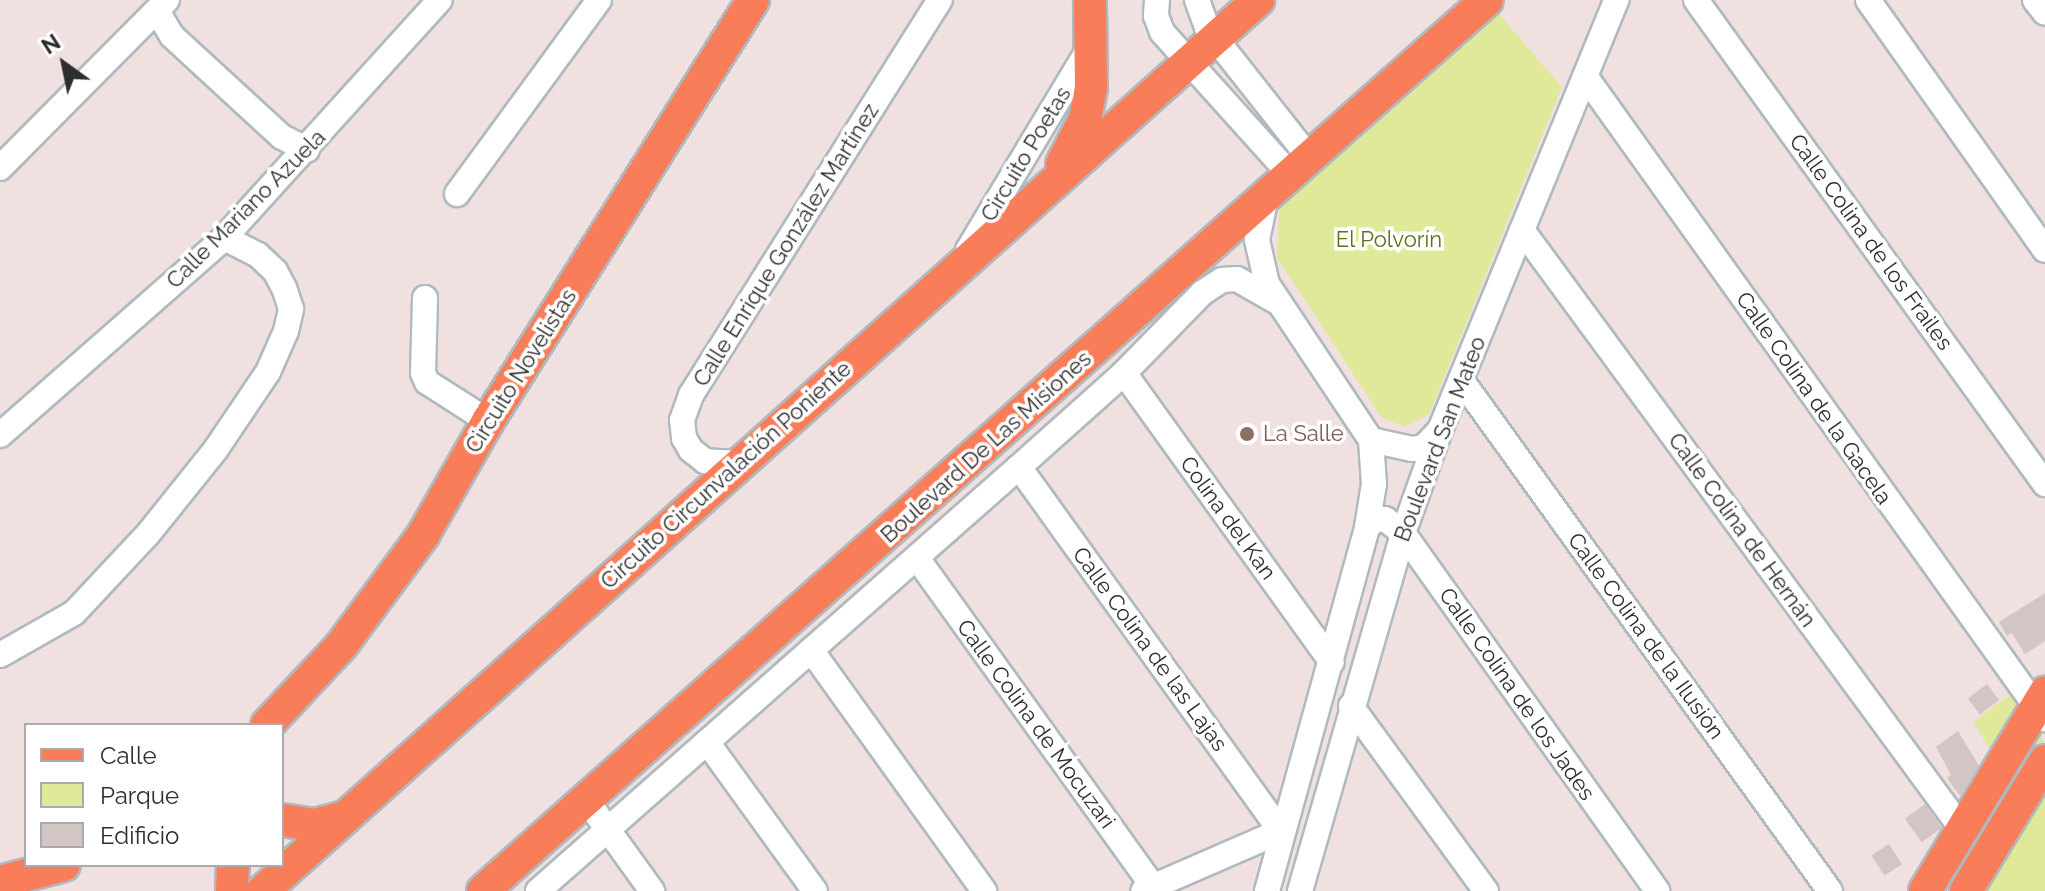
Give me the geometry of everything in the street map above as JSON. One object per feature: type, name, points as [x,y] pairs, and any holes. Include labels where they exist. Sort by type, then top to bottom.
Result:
[{"type":"main road","name":"Circuito Poetas","points":[[1050,184],[1075,143],[1085,119],[1093,69],[1090,0]]},
{"type":"main road","name":"Circuito Circunvalación Poniente","points":[[263,891],[1258,0]]},
{"type":"main road","name":"Boulevard De Las Misiones","points":[[483,891],[585,798],[896,528],[1487,0]]},
{"type":"main road","name":"Circuito Novelistas","points":[[269,723],[341,646],[414,548],[742,4]]},
{"type":"main road","points":[[1925,891],[2042,707]]},
{"type":"main road","points":[[1966,891],[2045,761]]},
{"type":"main road","points":[[284,820],[315,825],[351,813]]},
{"type":"main road","points":[[0,882],[56,867]]},
{"type":"main road","points":[[232,891],[233,867]]},
{"type":"street","points":[[457,194],[599,0]]},
{"type":"street","name":"Calle Enrique González Martínez","points":[[740,463],[705,461],[691,450],[684,438],[682,420],[691,395],[940,0]]},
{"type":"street","points":[[1157,0],[1156,16],[1162,32],[1299,165]]},
{"type":"street","points":[[1197,0],[1200,15],[1299,165]]},
{"type":"street","name":"Boulevard San Mateo","points":[[1303,881],[1403,533],[1440,430],[1616,0]]},
{"type":"street","name":"Calle Colina de los Frailes","points":[[1696,0],[2045,484]]},
{"type":"street","points":[[1868,0],[2045,250]]},
{"type":"street","points":[[2035,0],[2045,13]]},
{"type":"street","name":"Calle Mariano Azuela","points":[[0,435],[224,238],[307,150],[436,2]]},
{"type":"street","points":[[162,6],[162,24],[183,46],[282,137],[307,150]]},
{"type":"street","points":[[0,168],[162,6]]},
{"type":"street","name":"Circuito Poetas","points":[[959,266],[1092,42]]},
{"type":"street","name":"Calle Colina de la Gacela","points":[[1585,76],[2042,707]]},
{"type":"street","points":[[1266,197],[1259,218],[1258,252],[1267,284],[1371,440],[1412,449],[1424,447],[1440,430]]},
{"type":"street","name":"Calle Colina de Hernán","points":[[1522,230],[1962,829]]},
{"type":"street","points":[[0,655],[74,613],[148,534],[197,473],[268,372],[286,331],[291,309],[275,271],[258,255],[224,238]]},
{"type":"street","name":"Boulevard De Las Misiones","points":[[538,891],[1124,373],[1202,293],[1222,280],[1237,279],[1279,303]]},
{"type":"street","points":[[425,298],[423,373],[427,382],[488,421]]},
{"type":"street","name":"Colina del Kan","points":[[1124,373],[1332,662]]},
{"type":"street","name":"Calle Colina de la Ilusión","points":[[1462,381],[1830,891]]},
{"type":"street","name":"Boulevard San Mateo","points":[[1267,891],[1367,527],[1374,484],[1371,440]]},
{"type":"street","name":"Calle Colina de las Lajas","points":[[1019,467],[1281,831]]},
{"type":"street","points":[[1367,527],[1377,519],[1385,519],[1403,533]]},
{"type":"street","name":"Calle Colina de los Jades","points":[[1403,533],[1657,891]]},
{"type":"street","name":"Calle Colina de Mocuzari","points":[[917,558],[1150,890]]},
{"type":"street","points":[[811,650],[984,891]]},
{"type":"street","points":[[1351,706],[1486,891]]},
{"type":"street","points":[[707,742],[815,891]]},
{"type":"street","points":[[585,798],[652,891]]},
{"type":"street","points":[[1150,890],[1281,831]]},
{"type":"street","points":[[1303,881],[1321,891]]},
{"type":"green space","name":"El Polvorín","points":[[1492,6],[1562,87],[1429,415],[1404,426],[1382,418],[1277,258],[1280,198]]},
{"type":"green space","points":[[2012,693],[2023,710],[1995,758],[1973,722]]},
{"type":"green space","points":[[2035,734],[2044,741],[1953,891],[1937,891]]},
{"type":"green space","points":[[2045,776],[2045,891],[1976,891]]},
{"type":"building","points":[[2045,593],[2045,641],[2025,654],[2012,633],[2007,636],[1999,622]]},
{"type":"building","points":[[1987,684],[1999,700],[1980,714],[1968,698]]},
{"type":"building","points":[[1958,731],[1979,766],[1960,796],[1947,778],[1951,775],[1936,747]]},
{"type":"building","points":[[1925,804],[1942,827],[1922,842],[1905,819]]},
{"type":"building","points":[[1889,844],[1902,864],[1884,876],[1871,855]]},
{"type":"place","name":"La Salle","points":[[1247,434]]}]
